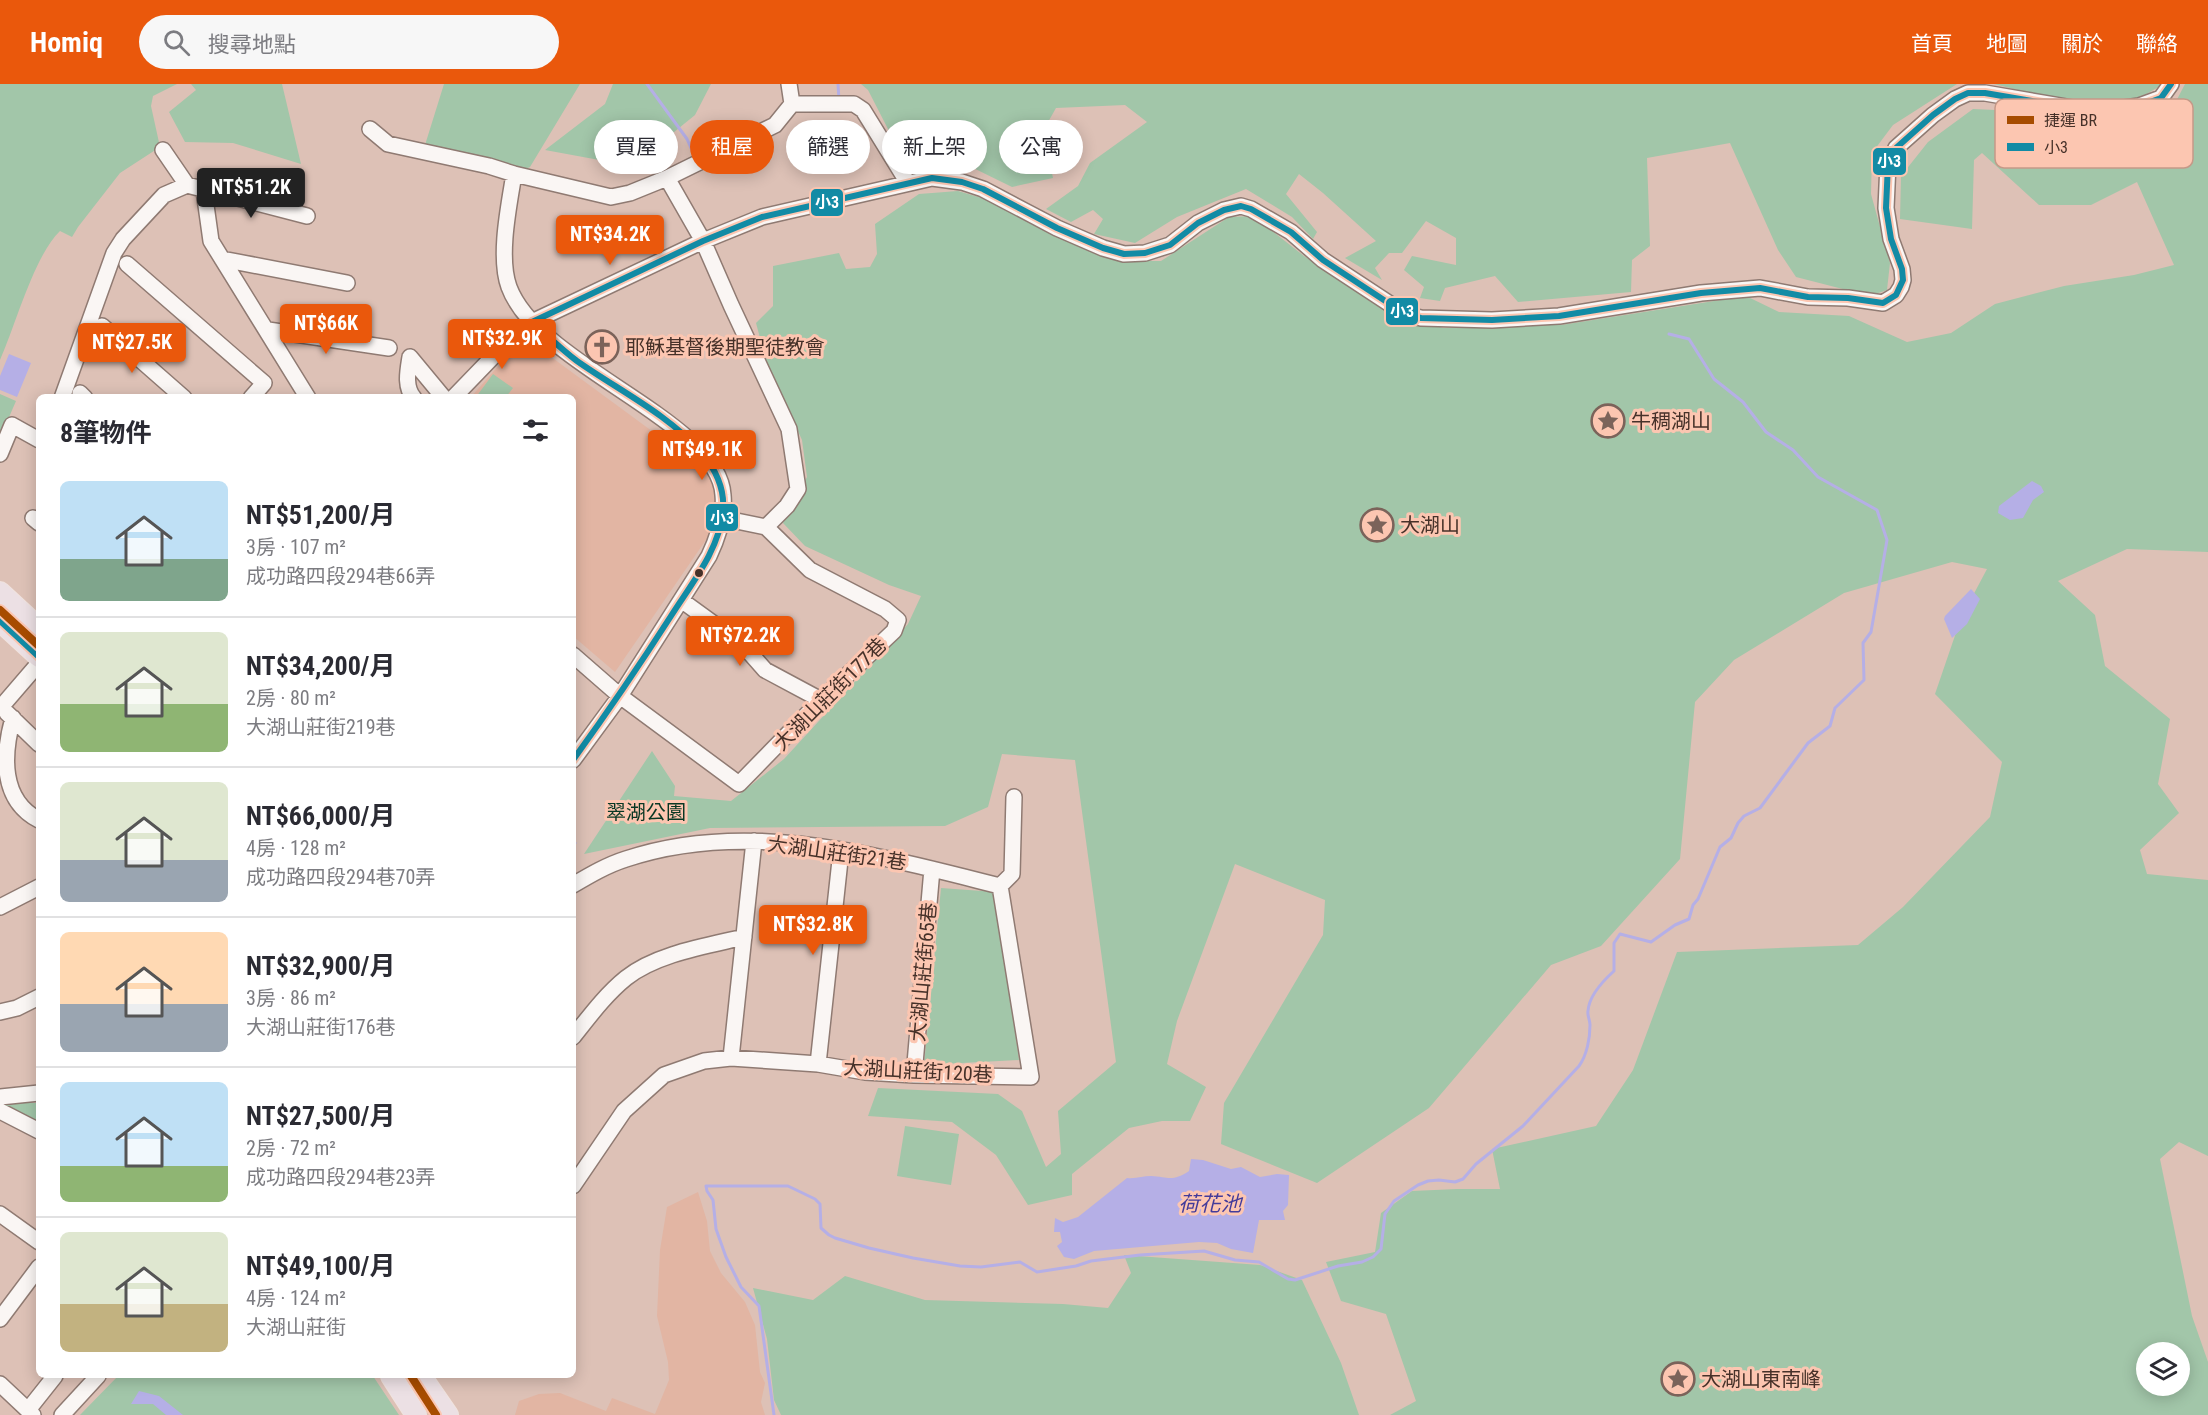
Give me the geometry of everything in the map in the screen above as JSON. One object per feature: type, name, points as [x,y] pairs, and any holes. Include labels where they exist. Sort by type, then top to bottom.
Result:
[{"type":"main road","points":[[0,592],[36,625]]},
{"type":"main road","points":[[0,621],[36,654]]},
{"type":"main road","points":[[392,1378],[416,1415]]},
{"type":"main road","points":[[423,1378],[448,1415]]},
{"type":"street","points":[[370,129],[388,144],[489,166],[611,197],[630,193],[667,178],[775,125],[792,104],[789,84]]},
{"type":"street","points":[[2158,99],[2171,84]]},
{"type":"street","points":[[457,394],[512,336],[532,322],[703,240],[762,217],[932,178],[962,182],[983,189],[1057,228],[1124,254],[1145,253],[1170,245],[1198,223],[1224,210],[1241,206],[1251,209],[1291,232],[1323,260],[1396,308],[1408,315],[1421,318],[1466,321],[1559,316],[1701,293],[1761,288],[1808,297],[1848,298],[1883,303],[1896,295],[1903,280],[1902,269],[1891,239],[1886,208],[1888,164],[1896,148],[1933,115],[1955,99],[1968,93],[1985,93],[2020,99]]},
{"type":"street","points":[[792,104],[854,104],[863,110],[908,183]]},
{"type":"street","points":[[162,150],[187,185],[307,216]]},
{"type":"street","points":[[514,174],[508,208],[504,267],[509,287],[519,306],[532,322],[560,348],[694,445],[709,459],[724,493],[718,538],[710,554],[620,696],[576,756]]},
{"type":"street","points":[[667,178],[703,240],[789,429],[798,489],[787,506],[766,527],[722,518]]},
{"type":"street","points":[[63,394],[114,253],[123,239],[164,195],[187,185]]},
{"type":"street","points":[[204,190],[211,241],[306,394]]},
{"type":"street","points":[[222,259],[347,283]]},
{"type":"street","points":[[127,264],[264,383],[254,394]]},
{"type":"street","points":[[102,326],[179,394]]},
{"type":"street","points":[[268,330],[389,348]]},
{"type":"street","points":[[410,394],[407,377],[410,357],[441,394]]},
{"type":"street","points":[[0,454],[12,425],[36,438]]},
{"type":"street","name":"大湖山莊街177巷","points":[[620,696],[739,784],[821,700],[894,631],[898,620],[885,609],[810,570],[766,527]]},
{"type":"street","points":[[681,600],[742,645],[765,670],[821,700]]},
{"type":"street","points":[[576,658],[620,696]]},
{"type":"street","points":[[36,666],[0,707],[36,741]]},
{"type":"street","points":[[14,718],[7,740],[6,774],[14,797],[36,818]]},
{"type":"street","points":[[1000,886],[1012,874],[1014,797]]},
{"type":"street","points":[[730,1058],[754,841]]},
{"type":"street","name":"大湖山莊街21巷","points":[[576,883],[624,859],[654,850],[714,842],[754,841],[796,843],[892,858],[1000,886]]},
{"type":"street","points":[[818,1064],[841,851]]},
{"type":"street","name":"大湖山莊街65巷","points":[[914,1076],[932,869]]},
{"type":"street","name":"大湖山莊街120巷","points":[[576,1182],[624,1111],[664,1075],[704,1061],[730,1058],[818,1064],[865,1072],[914,1076],[1031,1077],[1000,886]]},
{"type":"street","points":[[0,907],[36,889]]},
{"type":"street","points":[[576,1034],[626,978],[649,964],[703,947],[744,938]]},
{"type":"street","points":[[0,1012],[17,1008],[36,998]]},
{"type":"street","points":[[0,1096],[36,1093]]},
{"type":"street","points":[[0,1111],[36,1129]]},
{"type":"street","points":[[0,1214],[36,1240]]},
{"type":"street","points":[[0,1319],[36,1271]]},
{"type":"street","points":[[0,1384],[30,1412],[54,1378]]},
{"type":"street","points":[[62,1415],[96,1378]]},
{"type":"shaded area","points":[[524,337],[709,473],[716,497],[715,520],[710,534],[615,672],[576,639],[576,394],[474,394]]},
{"type":"shaded area","points":[[698,1192],[707,1221],[710,1251],[721,1273],[745,1302],[755,1325],[760,1372],[765,1383],[761,1402],[765,1415],[515,1415],[519,1401],[539,1394],[560,1393],[606,1411],[612,1398],[655,1414],[669,1380],[668,1362],[657,1316],[660,1250],[667,1207]]},
{"type":"green space","points":[[0,84],[177,84],[153,96],[151,106],[160,147],[120,173],[72,237],[60,231],[51,242],[26,291],[0,360]]},
{"type":"green space","points":[[191,84],[282,84],[301,164],[233,143],[185,142],[169,112],[196,90]]},
{"type":"green space","points":[[444,84],[580,84],[530,167],[514,174],[425,145]]},
{"type":"green space","points":[[613,84],[711,84],[695,115],[678,129],[678,120],[594,120],[594,159],[545,150],[605,104]]},
{"type":"green space","points":[[861,84],[1957,84],[1893,125],[1872,153],[1871,194],[1890,263],[1887,290],[1870,296],[1796,277],[1778,250],[1730,143],[1647,158],[1650,246],[1632,260],[1631,292],[1518,302],[1495,276],[1445,288],[1440,301],[1420,298],[1424,287],[1404,270],[1412,256],[1456,265],[1456,238],[1426,221],[1402,253],[1389,253],[1375,268],[1382,280],[1345,258],[1376,241],[1299,174],[1286,194],[1317,232],[1313,239],[1292,217],[1246,189],[1177,217],[1135,243],[1094,234],[1103,219],[1093,210],[1071,222],[1046,209],[1078,186],[1090,163],[1147,122],[1125,105],[1056,108],[1049,120],[999,120],[999,174],[1052,174],[1053,178],[1012,187],[986,174],[987,120],[883,120],[868,90]]},
{"type":"green space","points":[[1994,84],[2163,84],[2132,99],[2055,99]]},
{"type":"green space","name":"翠湖公園","points":[[2185,84],[2208,84],[2208,552],[2127,549],[2058,581],[2095,615],[2105,666],[2170,719],[2158,784],[2179,813],[2140,850],[2147,874],[2208,880],[2208,1156],[2179,1142],[2160,1159],[2192,1316],[2208,1362],[2208,1415],[1390,1415],[1416,1401],[1386,1314],[1341,1301],[1326,1262],[1375,1252],[1381,1213],[1412,1191],[1500,1189],[1492,1149],[1596,1126],[1633,1070],[1677,952],[1858,945],[1903,907],[1990,817],[2002,762],[1935,694],[1961,618],[1987,569],[1952,562],[1844,593],[1734,660],[1695,702],[1680,859],[1601,946],[1551,965],[1429,1108],[1317,1183],[1221,1144],[1224,1103],[1323,935],[1325,900],[1235,864],[1177,1021],[1167,1064],[1206,1087],[1190,1121],[1162,1121],[1129,1128],[1072,1174],[1072,1195],[1028,1205],[996,1155],[952,1122],[868,1116],[878,1088],[998,1094],[1022,1111],[1046,1167],[1061,1154],[1058,1111],[1116,1062],[1075,760],[1002,754],[988,807],[945,826],[710,828],[584,854],[652,751],[675,786],[674,796],[731,801],[784,759],[908,624],[921,596],[889,585],[805,546],[783,523],[807,477],[802,440],[767,364],[756,323],[773,306],[773,266],[839,253],[846,269],[870,267],[877,254],[875,224],[919,194],[958,191],[999,203],[1118,261],[1161,261],[1229,217],[1253,216],[1304,256],[1377,304],[1443,328],[1529,324],[1561,325],[1746,296],[1779,312],[1849,316],[1907,342],[1951,333],[1995,304],[2064,286],[2134,275],[2174,265],[2137,182],[2091,205],[2039,205],[1998,168],[2193,168],[2193,99],[2177,99]]},
{"type":"green space","points":[[1973,109],[1995,110],[1995,165],[1982,153],[1974,160],[1972,229],[1900,219],[1901,176],[1928,142]]},
{"type":"green space","points":[[493,374],[513,388],[508,394],[478,394]]},
{"type":"green space","points":[[0,394],[16,401],[0,438]]},
{"type":"green space","points":[[941,888],[996,892],[1019,1060],[924,1065]]},
{"type":"green space","points":[[0,1103],[36,1103],[36,1126]]},
{"type":"green space","points":[[905,1126],[959,1134],[951,1185],[897,1176]]},
{"type":"green space","points":[[1124,1255],[1260,1265],[1302,1280],[1341,1363],[1359,1415],[781,1415],[774,1400],[767,1339],[753,1288],[813,1300],[845,1276],[925,1300],[1063,1304],[1108,1308],[1131,1273]]},
{"type":"green space","points":[[116,1378],[374,1378],[399,1415],[80,1415]]},
{"type":"water","points":[[9,354],[31,363],[17,397],[0,390],[0,376]]},
{"type":"water","points":[[2032,481],[2041,486],[2044,492],[2033,500],[2023,518],[2010,520],[1998,513],[1999,506]]},
{"type":"water","points":[[1971,589],[1980,599],[1967,624],[1952,638],[1944,619],[1945,616]]},
{"type":"water","name":"荷花池","points":[[1191,1159],[1203,1160],[1231,1169],[1241,1167],[1260,1177],[1277,1174],[1289,1175],[1288,1205],[1283,1211],[1285,1220],[1259,1220],[1253,1253],[1231,1249],[1217,1243],[1199,1242],[1094,1251],[1074,1259],[1064,1257],[1057,1246],[1062,1242],[1060,1232],[1054,1232],[1055,1218],[1063,1222],[1078,1217],[1127,1178],[1178,1177],[1189,1171]]},
{"type":"water","points":[[139,1391],[159,1396],[183,1415],[166,1415],[153,1404],[131,1404]]},
{"type":"waterway","points":[[647,84],[690,146]]},
{"type":"waterway","points":[[838,84],[839,100]]},
{"type":"waterway","points":[[774,1415],[759,1306],[741,1287],[726,1257],[716,1229],[713,1200],[706,1186],[788,1186],[815,1199],[820,1204],[821,1228],[835,1238],[913,1258],[960,1266],[981,1267],[1020,1262],[1037,1272],[1076,1266],[1091,1261],[1204,1251],[1235,1260],[1259,1262],[1288,1279],[1295,1280],[1373,1257],[1381,1249],[1385,1214],[1394,1201],[1428,1181],[1455,1182],[1463,1179],[1476,1164],[1523,1126],[1579,1066],[1589,1041],[1589,1005],[1598,989],[1614,971],[1614,943],[1620,934],[1651,942],[1675,925],[1689,919],[1693,905],[1698,899],[1720,847],[1731,838],[1744,816],[1760,808],[1808,743],[1830,726],[1835,708],[1864,680],[1863,643],[1871,632],[1887,540],[1877,510],[1818,477],[1793,450],[1766,432],[1743,402],[1714,379],[1689,339],[1669,334]]},
{"type":"metro line","name":"BR","points":[[0,610],[36,643]]},
{"type":"metro line","name":"BR","points":[[412,1378],[436,1415]]},
{"type":"transit line","name":"小3","points":[[2158,99],[2171,84]]},
{"type":"transit line","name":"小3","points":[[532,322],[703,241],[762,217],[932,178],[962,182],[983,189],[1057,228],[1103,248],[1124,254],[1145,253],[1170,245],[1198,223],[1224,210],[1241,206],[1251,209],[1291,232],[1323,260],[1396,308],[1408,315],[1421,318],[1492,320],[1559,316],[1701,293],[1760,288],[1808,297],[1848,298],[1883,303],[1896,295],[1903,280],[1902,269],[1891,239],[1886,208],[1888,164],[1896,148],[1933,115],[1955,99],[1968,93],[1985,93],[2020,99]]},
{"type":"transit line","name":"小3","points":[[532,322],[577,361],[658,414],[689,439],[711,466],[723,495],[720,526],[703,566],[611,707],[576,756]]},
{"type":"transit line","name":"小3","points":[[0,621],[36,654]]},
{"type":"place","name":"耶穌基督後期聖徒教會","points":[[602,347]]},
{"type":"place","name":"牛稠湖山","points":[[1608,421]]},
{"type":"place","name":"大湖山","points":[[1377,525]]},
{"type":"place","name":"大湖山東南峰","points":[[1678,1379]]}]
